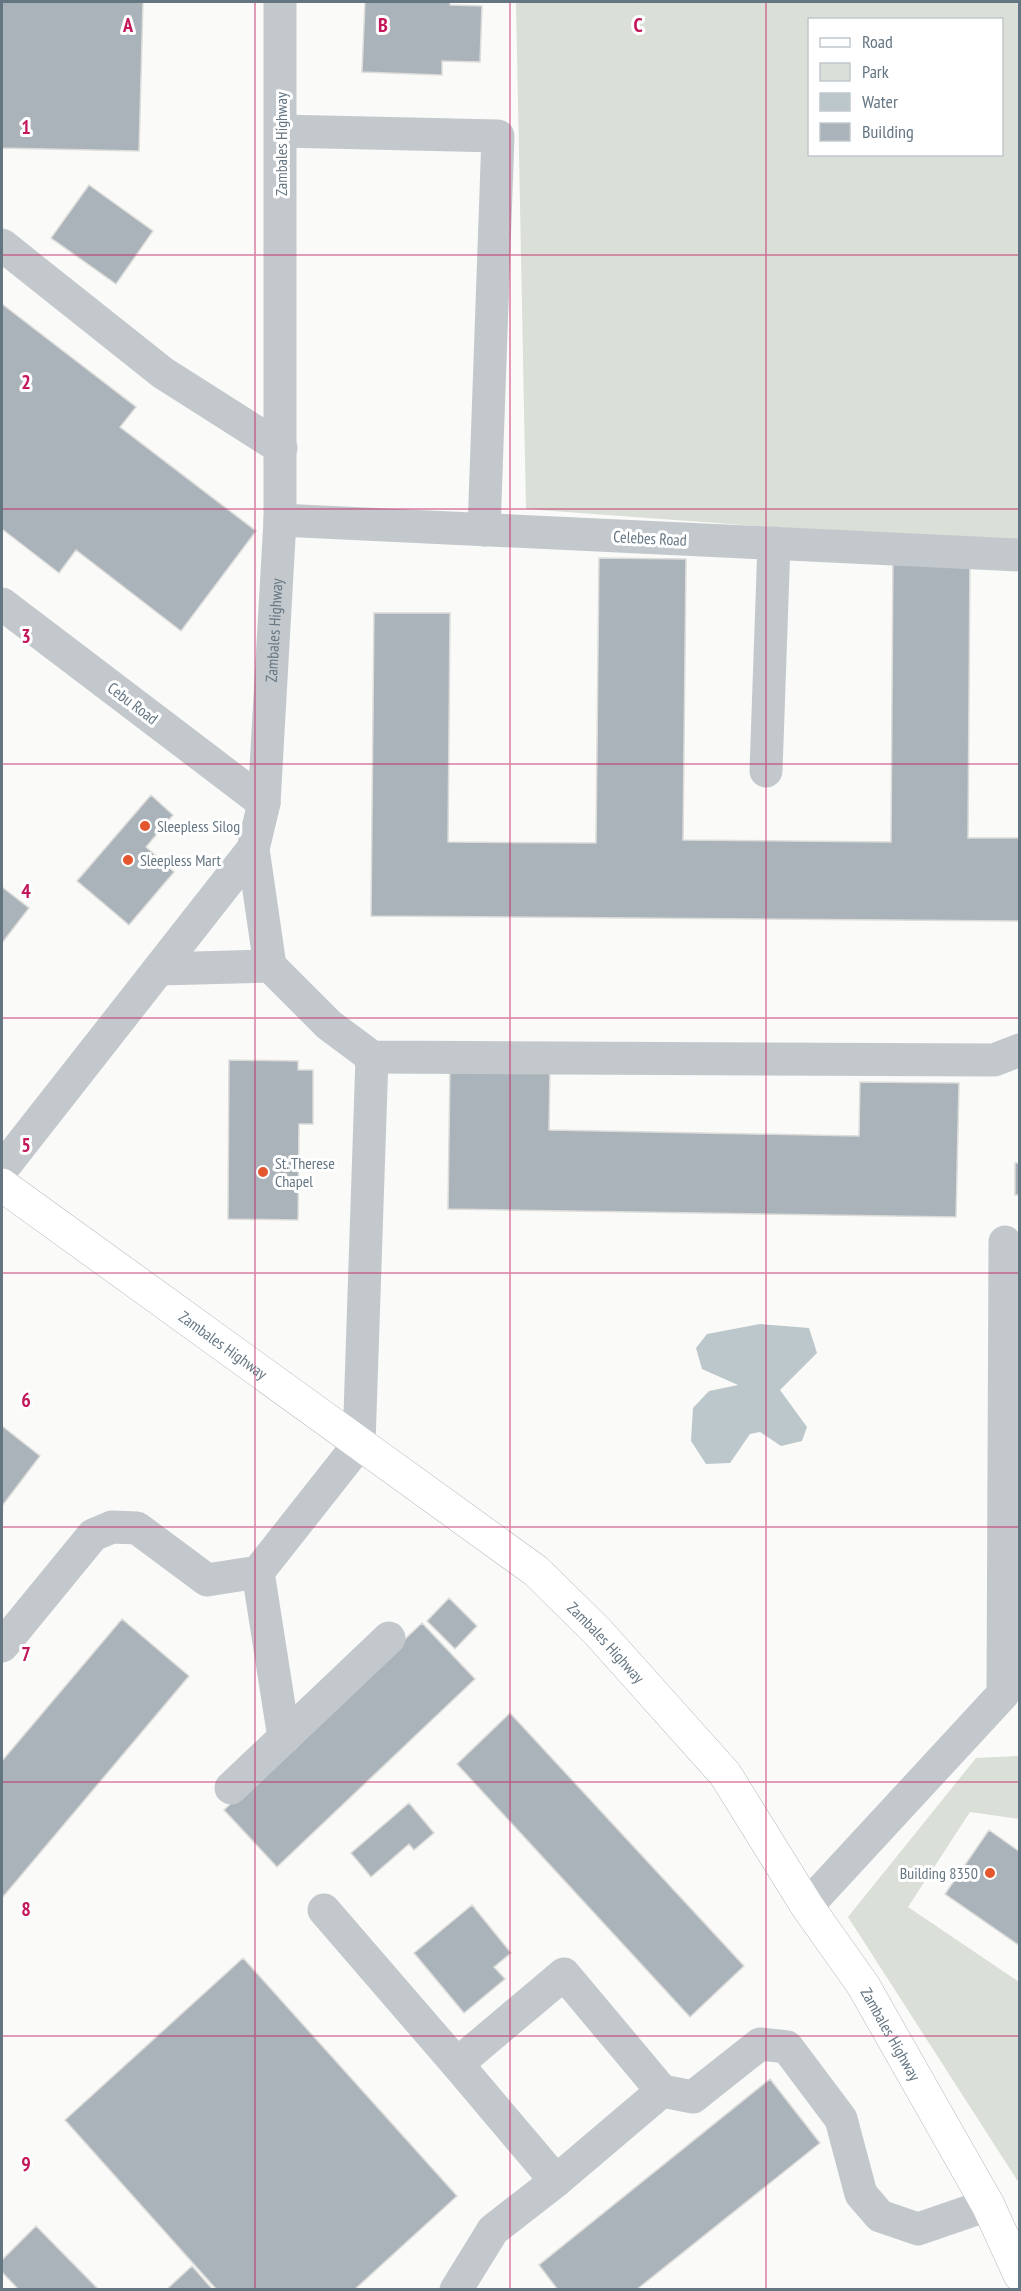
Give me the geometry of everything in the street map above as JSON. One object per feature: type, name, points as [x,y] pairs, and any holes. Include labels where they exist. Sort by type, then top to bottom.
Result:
[{"type":"main road","name":"Zambales Highway","points":[[2,1185],[536,1571],[597,1631],[725,1774],[807,1906],[863,1985],[988,2205],[1020,2275]]},
{"type":"street","name":"Zambales Highway","points":[[2,1169],[253,849],[264,803],[280,520],[280,2]]},
{"type":"street","points":[[281,131],[498,135],[484,530]]},
{"type":"street","points":[[2,245],[163,373],[281,448]]},
{"type":"street","name":"Celebes Road","points":[[280,520],[1020,555]]},
{"type":"street","points":[[766,771],[774,543]]},
{"type":"street","name":"Cebu Road","points":[[2,604],[264,803]]},
{"type":"street","points":[[253,849],[270,966],[329,1025],[372,1057],[994,1060],[1020,1050]]},
{"type":"street","points":[[159,969],[270,966]]},
{"type":"street","points":[[2,1646],[93,1535],[112,1527],[137,1528],[207,1580],[258,1572],[360,1444],[372,1057]]},
{"type":"street","points":[[807,1906],[1011,1694],[1005,1242]]},
{"type":"street","points":[[258,1572],[284,1738]]},
{"type":"street","points":[[231,1788],[389,1638]]},
{"type":"street","points":[[324,1910],[556,2181]]},
{"type":"street","points":[[458,2064],[564,1974],[662,2091],[693,2097],[760,2044],[787,2047],[841,2119],[861,2194],[880,2216],[918,2229],[988,2205]]},
{"type":"street","points":[[456,2289],[493,2230],[556,2181],[662,2091]]},
{"type":"green space","points":[[516,2],[1019,2],[1019,545],[526,509]]},
{"type":"green space","points":[[1019,1756],[1019,1819],[970,1812],[908,1907],[1019,1982],[1019,2183],[848,1917],[976,1758]]},
{"type":"water","points":[[760,1324],[809,1328],[817,1353],[780,1390],[807,1427],[802,1441],[781,1446],[760,1432],[750,1434],[730,1463],[706,1464],[691,1441],[693,1408],[709,1391],[738,1385],[702,1369],[696,1348],[707,1334]]},
{"type":"building","points":[[2,2],[143,2],[139,151],[2,148]]},
{"type":"building","points":[[365,2],[450,2],[450,5],[482,6],[480,62],[442,61],[442,75],[362,72]]},
{"type":"building","points":[[89,185],[153,231],[116,284],[51,238]]},
{"type":"building","points":[[2,304],[136,407],[120,427],[256,531],[181,631],[76,550],[59,573],[2,529]]},
{"type":"building","points":[[893,554],[970,554],[968,838],[1020,838],[1020,921],[371,916],[374,613],[450,613],[448,842],[596,843],[599,558],[686,559],[683,840],[891,842]]},
{"type":"building","name":"Sleepless Mart","points":[[151,795],[173,815],[146,847],[174,872],[129,925],[77,881]]},
{"type":"building","points":[[2,887],[29,908],[2,943]]},
{"type":"building","name":"St. Therese Chapel","points":[[229,1060],[298,1061],[298,1070],[313,1070],[313,1124],[299,1124],[298,1220],[228,1219]]},
{"type":"building","points":[[450,1067],[550,1069],[549,1130],[859,1136],[860,1082],[959,1083],[956,1217],[448,1209]]},
{"type":"building","points":[[1015,1163],[1020,1163],[1020,1195],[1015,1195]]},
{"type":"building","points":[[2,1426],[40,1456],[2,1506]]},
{"type":"building","points":[[449,1598],[477,1626],[455,1649],[427,1621]]},
{"type":"building","points":[[122,1619],[189,1676],[2,1898],[2,1761]]},
{"type":"building","points":[[422,1623],[475,1679],[277,1867],[224,1810]]},
{"type":"building","points":[[510,1713],[744,1966],[690,2017],[457,1764]]},
{"type":"building","points":[[409,1803],[434,1833],[414,1850],[409,1844],[371,1877],[351,1853]]},
{"type":"building","name":"Building 8350","points":[[989,1830],[1020,1852],[1020,1946],[945,1894]]},
{"type":"building","points":[[472,1905],[511,1953],[494,1967],[505,1979],[464,2013],[414,1953]]},
{"type":"building","points":[[243,1958],[457,2196],[354,2290],[217,2290],[65,2120]]},
{"type":"building","points":[[770,2079],[820,2143],[636,2290],[558,2290],[539,2265]]},
{"type":"building","points":[[36,2226],[99,2290],[19,2290],[2,2272],[2,2260]]},
{"type":"building","points":[[192,2266],[213,2290],[166,2290]]},
{"type":"place","name":"Sleepless Silog","points":[[145,826]]},
{"type":"place","name":"Sleepless Mart","points":[[128,860]]},
{"type":"place","name":"St. Therese Chapel","points":[[263,1172]]},
{"type":"place","name":"Building 8350","points":[[990,1873]]}]
